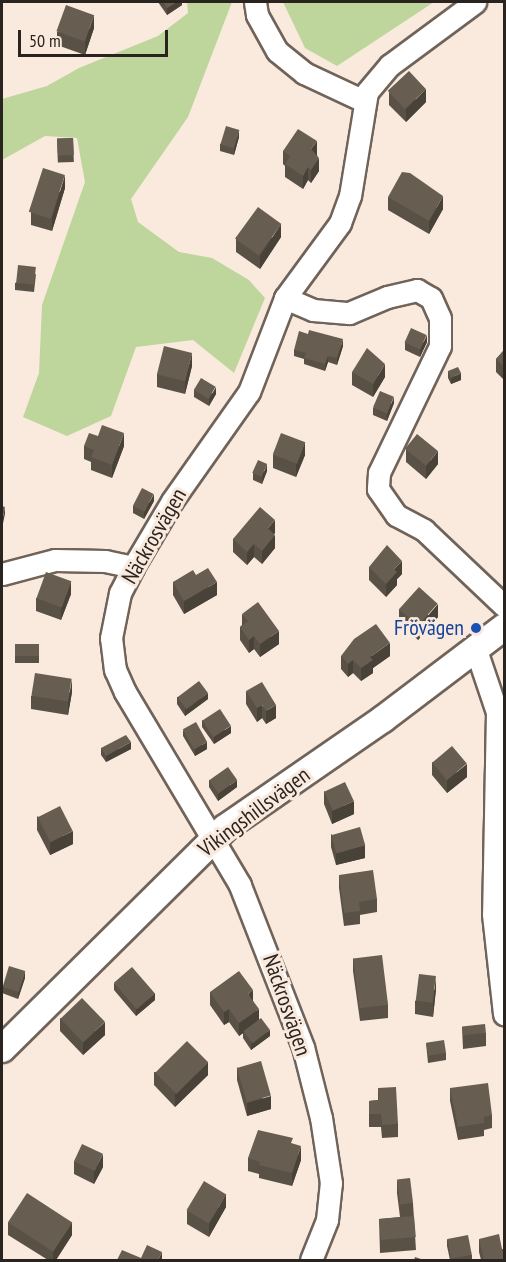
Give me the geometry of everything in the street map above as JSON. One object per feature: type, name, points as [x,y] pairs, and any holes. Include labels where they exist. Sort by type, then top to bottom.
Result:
[{"type":"street","points":[[255,2],[262,25],[277,51],[304,73],[364,101]]},
{"type":"street","name":"Näckrosvägen","points":[[311,1260],[327,1220],[330,1183],[321,1118],[303,1047],[265,942],[214,839],[115,670],[111,638],[120,593],[133,567],[172,501],[249,392],[285,298],[340,223],[350,196],[364,101],[390,65],[475,2]]},
{"type":"street","points":[[285,298],[313,310],[349,313],[387,297],[417,290],[431,298],[440,318],[440,346],[379,473],[378,489],[396,514],[424,530],[504,606]]},
{"type":"street","points":[[2,574],[55,560],[105,561],[133,567]]},
{"type":"street","name":"Vikingshillsvägen","points":[[2,1049],[214,839],[476,650],[504,627]]},
{"type":"street","points":[[476,650],[497,712],[493,914],[504,1014]]},
{"type":"green space","points":[[187,2],[232,2],[188,117],[131,199],[138,222],[179,252],[212,258],[249,280],[265,298],[234,373],[193,340],[136,347],[111,416],[67,436],[23,417],[39,373],[42,305],[85,182],[77,138],[45,136],[2,160],[2,99],[47,86],[79,68],[158,36],[188,13]]},
{"type":"green space","points":[[283,2],[434,2],[337,66],[305,48]]},
{"type":"building","points":[[163,2],[177,2],[167,8]]},
{"type":"building","points":[[66,5],[94,15],[85,42],[56,31]]},
{"type":"building","points":[[409,71],[426,89],[405,109],[388,91]]},
{"type":"building","points":[[226,126],[239,130],[234,148],[220,144]]},
{"type":"building","points":[[298,129],[317,141],[311,149],[319,158],[311,170],[308,167],[303,176],[285,164],[290,156],[283,151]]},
{"type":"building","points":[[73,138],[74,155],[58,156],[57,139]]},
{"type":"building","points":[[43,168],[65,175],[51,219],[29,212]]},
{"type":"building","points":[[402,172],[410,173],[443,196],[429,221],[388,197]]},
{"type":"building","points":[[258,207],[281,224],[259,256],[235,239]]},
{"type":"building","points":[[18,265],[36,267],[34,285],[16,283]]},
{"type":"building","points":[[411,328],[427,335],[420,350],[404,343]]},
{"type":"building","points":[[309,330],[343,339],[337,358],[328,356],[325,364],[304,358],[306,353],[294,350],[299,331],[308,334]]},
{"type":"building","points":[[164,346],[192,353],[185,381],[157,374]]},
{"type":"building","points":[[367,348],[385,364],[373,384],[352,372]]},
{"type":"building","points":[[504,350],[504,367],[496,359]]},
{"type":"building","points":[[458,367],[461,373],[451,378],[448,371]]},
{"type":"building","points":[[201,378],[216,387],[208,399],[194,390]]},
{"type":"building","points":[[380,391],[394,397],[387,413],[373,408]]},
{"type":"building","points":[[102,425],[124,433],[112,465],[91,457],[94,450],[84,446],[89,433],[98,436]]},
{"type":"building","points":[[281,433],[305,442],[297,464],[273,454]]},
{"type":"building","points":[[417,434],[438,451],[426,466],[405,449]]},
{"type":"building","points":[[258,460],[267,464],[261,477],[252,473]]},
{"type":"building","points":[[142,488],[154,494],[145,512],[133,506]]},
{"type":"building","points":[[2,506],[5,507],[2,522]]},
{"type":"building","points":[[260,507],[275,520],[268,528],[275,535],[262,551],[254,544],[247,552],[233,539]]},
{"type":"building","points":[[387,545],[402,561],[394,569],[397,572],[386,584],[369,567]]},
{"type":"building","points":[[208,568],[217,582],[184,601],[173,582],[193,570],[196,575]]},
{"type":"building","points":[[46,572],[71,581],[62,608],[36,598]]},
{"type":"building","points":[[419,587],[438,604],[418,626],[399,609]]},
{"type":"building","points":[[258,602],[279,631],[260,644],[254,636],[249,640],[240,627],[248,621],[242,614]]},
{"type":"building","points":[[376,624],[390,643],[370,657],[373,660],[361,668],[353,660],[348,664],[341,656],[354,639]]},
{"type":"building","points":[[15,644],[39,644],[39,656],[15,656]]},
{"type":"building","points":[[35,673],[72,679],[68,702],[31,696]]},
{"type":"building","points":[[199,681],[208,693],[186,709],[177,697]]},
{"type":"building","points":[[262,682],[276,705],[266,711],[262,705],[257,708],[246,691]]},
{"type":"building","points":[[220,709],[231,726],[213,737],[202,720]]},
{"type":"building","points":[[196,722],[207,742],[194,749],[183,729]]},
{"type":"building","points":[[126,735],[131,742],[106,756],[101,748]]},
{"type":"building","points":[[452,746],[467,764],[447,780],[432,763]]},
{"type":"building","points":[[228,767],[237,780],[218,793],[209,780]]},
{"type":"building","points":[[345,782],[354,801],[333,811],[324,792]]},
{"type":"building","points":[[60,806],[73,831],[50,842],[38,817]]},
{"type":"building","points":[[360,827],[365,845],[336,854],[331,835]]},
{"type":"building","points":[[373,870],[377,899],[359,902],[360,911],[344,913],[339,875]]},
{"type":"building","points":[[382,955],[388,1005],[359,1008],[353,959]]},
{"type":"building","points":[[9,966],[25,971],[19,992],[3,987]]},
{"type":"building","points":[[132,967],[155,993],[137,1009],[114,983]]},
{"type":"building","points":[[239,971],[253,990],[248,994],[259,1009],[239,1023],[229,1009],[224,1012],[210,992]]},
{"type":"building","points":[[419,974],[436,976],[433,1003],[416,1001]]},
{"type":"building","points":[[82,998],[105,1022],[83,1043],[60,1019]]},
{"type":"building","points":[[261,1018],[270,1030],[252,1043],[243,1031]]},
{"type":"building","points":[[485,1024],[486,1033],[463,1035],[462,1026]]},
{"type":"building","points":[[444,1040],[446,1053],[428,1056],[426,1043]]},
{"type":"building","points":[[187,1041],[208,1062],[176,1094],[155,1073]]},
{"type":"building","points":[[261,1061],[271,1096],[247,1102],[237,1068]]},
{"type":"building","points":[[488,1083],[492,1115],[484,1117],[484,1123],[458,1127],[450,1088]]},
{"type":"building","points":[[396,1087],[398,1124],[382,1125],[381,1114],[369,1114],[369,1101],[379,1100],[378,1088]]},
{"type":"building","points":[[258,1130],[293,1138],[291,1143],[301,1146],[292,1173],[259,1165],[260,1162],[248,1158]]},
{"type":"building","points":[[82,1144],[103,1154],[95,1171],[74,1161]]},
{"type":"building","points":[[410,1178],[413,1203],[400,1204],[397,1180]]},
{"type":"building","points":[[204,1181],[226,1194],[209,1224],[186,1210]]},
{"type":"building","points":[[27,1193],[72,1222],[53,1252],[8,1222]]},
{"type":"building","points":[[414,1216],[416,1237],[381,1240],[379,1219]]},
{"type":"building","points":[[499,1234],[502,1249],[504,1249],[504,1260],[484,1260],[479,1239]]},
{"type":"building","points":[[468,1235],[472,1255],[451,1259],[447,1239]]},
{"type":"building","points":[[147,1245],[162,1252],[158,1260],[117,1260],[122,1250],[141,1258]]},
{"type":"place","name":"Frövägen","points":[[476,628]]}]
